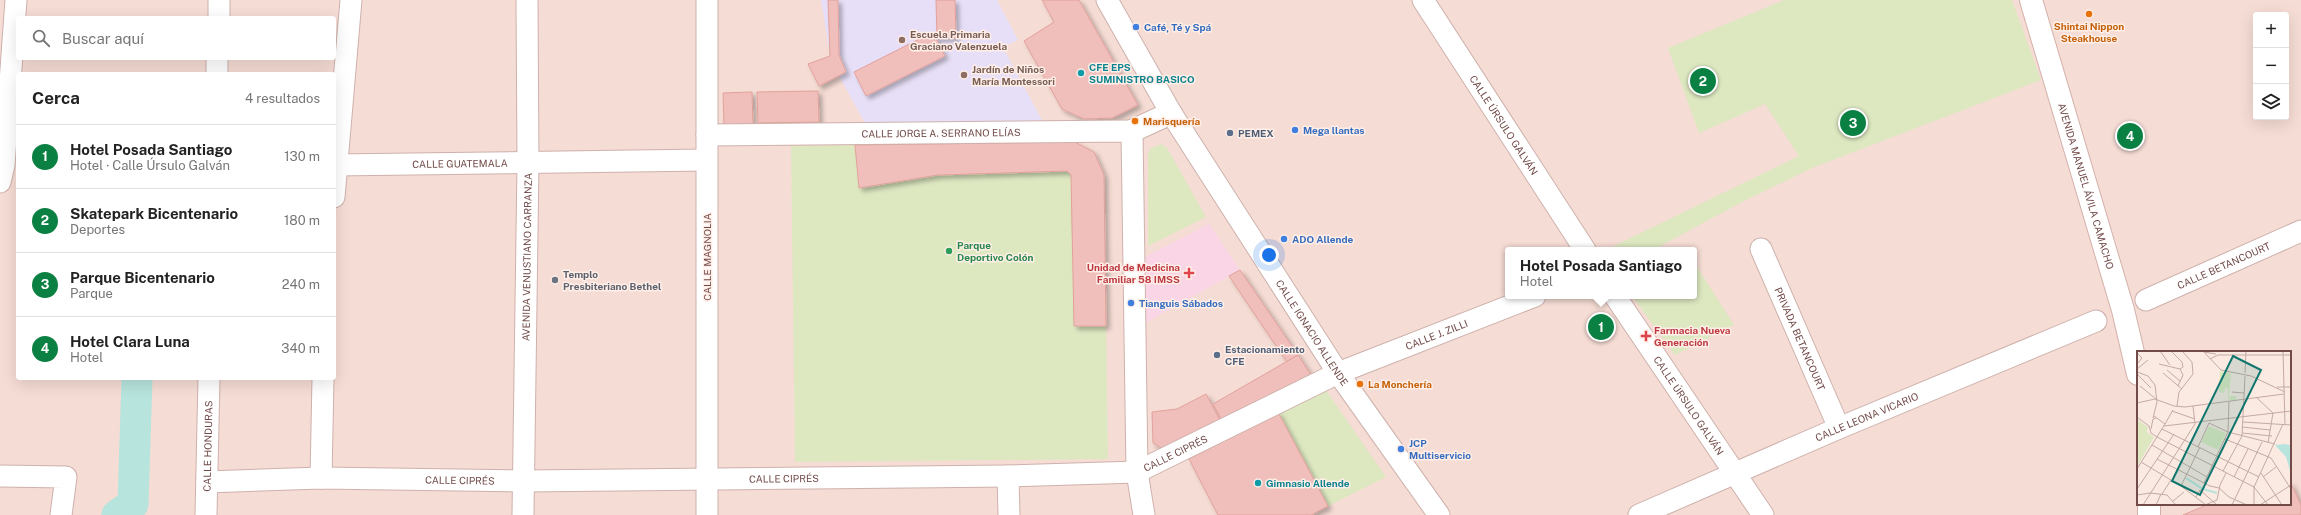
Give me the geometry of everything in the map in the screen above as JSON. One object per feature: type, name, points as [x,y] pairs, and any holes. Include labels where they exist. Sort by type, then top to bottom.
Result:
[{"type":"main road","name":"AVENIDA MANUEL ÁVILA CAMACHO","points":[[2031,0],[2123,310],[2137,370]]},
{"type":"main road","name":"CALLE JORGE A. SERRANO ELÍAS","points":[[1132,131],[1171,113]]},
{"type":"street","points":[[7,171],[16,0]]},
{"type":"street","points":[[219,0],[219,16]]},
{"type":"street","points":[[336,165],[351,0]]},
{"type":"street","name":"AVENIDA VENUSTIANO CARRANZA","points":[[523,515],[528,163],[527,0]]},
{"type":"street","name":"CALLE MAGNOLIA","points":[[707,0],[707,515]]},
{"type":"street","name":"CALLE IGNACIO ALLENDE","points":[[1107,0],[1171,113],[1338,373],[1439,515]]},
{"type":"street","name":"CALLE ÚRSULO GALVÁN","points":[[1423,0],[1583,247]]},
{"type":"street","points":[[216,72],[217,60]]},
{"type":"street","points":[[1132,131],[1137,472],[1144,515]]},
{"type":"street","name":"CALLE JORGE A. SERRANO ELÍAS","points":[[707,135],[1132,131]]},
{"type":"street","name":"CALLE GUATEMALA","points":[[336,165],[706,160]]},
{"type":"street","name":"CALLE BETANCOURT","points":[[2146,300],[2301,231]]},
{"type":"street","name":"PRIVADA BETANCOURT","points":[[1761,249],[1839,428]]},
{"type":"street","name":"CALLE J. ZILLI","points":[[1338,373],[1528,299]]},
{"type":"street","name":"CALLE ÚRSULO GALVÁN","points":[[1617,299],[1763,515]]},
{"type":"street","name":"CALLE LEONA VICARIO","points":[[1639,515],[1839,428],[2096,321]]},
{"type":"street","name":"CALLE CIPRÉS","points":[[207,482],[321,478],[524,480],[1008,476],[1137,472],[1338,373]]},
{"type":"street","name":"CALLE HONDURAS","points":[[206,515],[209,380]]},
{"type":"street","points":[[321,478],[323,380]]},
{"type":"street","points":[[0,476],[66,477],[61,515]]},
{"type":"street","points":[[1008,476],[1009,515]]},
{"type":"shaded area","points":[[0,0],[2301,0],[2301,515],[0,515]]},
{"type":"shaded area","points":[[821,0],[997,0],[1018,40],[1003,47],[1044,124],[866,125],[839,76],[808,64],[830,56]]},
{"type":"shaded area","name":"Unidad de Medicina Familiar 58 IMSS","points":[[1209,224],[1240,270],[1142,325],[1143,258]]},
{"type":"green space","points":[[1784,0],[2012,0],[2041,80],[1812,168],[1742,202],[1659,247],[1615,247],[1614,246],[1799,156],[1765,104],[1699,133],[1668,48]]},
{"type":"green space","name":"Parque Deportivo Colón","points":[[1075,142],[1094,152],[1104,175],[1108,459],[795,462],[791,146]]},
{"type":"green space","points":[[1161,144],[1167,148],[1206,217],[1148,246],[1148,155],[1150,149]]},
{"type":"green space","points":[[1697,267],[1734,325],[1675,355],[1634,299],[1697,299]]},
{"type":"green space","points":[[1325,389],[1386,477],[1328,506],[1278,412]]},
{"type":"building","points":[[828,0],[838,0],[839,55],[846,72],[819,86],[808,64],[830,56]]},
{"type":"building","points":[[936,0],[955,0],[956,38],[937,38]]},
{"type":"building","name":"CFE EPS SUMINISTRO BASICO","points":[[1042,0],[1079,0],[1138,105],[1112,118],[1084,119],[1062,109],[1024,41],[1054,22]]},
{"type":"building","points":[[933,32],[945,56],[866,96],[854,72]]},
{"type":"building","points":[[818,91],[819,122],[758,123],[757,92]]},
{"type":"building","points":[[752,92],[753,126],[724,126],[723,93]]},
{"type":"building","points":[[1075,142],[1094,152],[1104,175],[1106,326],[1074,326],[1071,175],[1067,171],[938,175],[859,188],[855,145]]},
{"type":"building","points":[[1240,270],[1298,355],[1287,362],[1229,276]]},
{"type":"building","points":[[1298,355],[1311,375],[1221,419],[1213,404]]},
{"type":"building","points":[[1206,394],[1220,420],[1165,450],[1153,443],[1152,412],[1177,409]]},
{"type":"building","name":"Gimnasio Allende","points":[[1278,412],[1328,506],[1311,515],[1218,515],[1189,459]]},
{"type":"building","points":[[2291,483],[2301,505],[2301,515],[2183,515],[2207,505],[2291,505]]},
{"type":"waterway","points":[[117,515],[133,504],[137,380]]},
{"type":"place","name":"Shintai Nippon Steakhouse","points":[[2089,14]]},
{"type":"place","name":"Café, Té y Spá","points":[[1136,27]]},
{"type":"place","name":"Escuela Primaria Graciano Valenzuela","points":[[902,40]]},
{"type":"place","name":"CFE EPS SUMINISTRO BASICO","points":[[1081,73]]},
{"type":"place","name":"Jardín de Niños María Montessori","points":[[964,75]]},
{"type":"place","name":"Skatepark Bicentenario","points":[[1703,81]]},
{"type":"place","name":"Marisquería","points":[[1135,121]]},
{"type":"place","name":"Parque Bicentenario","points":[[1853,123]]},
{"type":"place","name":"Mega llantas","points":[[1295,130]]},
{"type":"place","name":"PEMEX","points":[[1230,133]]},
{"type":"place","name":"Hotel Clara Luna","points":[[2130,136]]},
{"type":"place","name":"ADO Allende","points":[[1284,239]]},
{"type":"place","name":"Parque Deportivo Colón","points":[[949,251]]},
{"type":"place","name":"Unidad de Medicina Familiar 58 IMSS","points":[[1189,273]]},
{"type":"place","name":"Templo Presbiteriano Bethel","points":[[555,280]]},
{"type":"place","name":"Tianguis Sábados","points":[[1131,303]]},
{"type":"place","name":"Hotel Posada Santiago","points":[[1601,327]]},
{"type":"place","name":"Farmacia Nueva Generación","points":[[1646,336]]},
{"type":"place","name":"Estacionamiento CFE","points":[[1217,355]]},
{"type":"place","name":"La Monchería","points":[[1360,384]]},
{"type":"place","name":"JCP Multiservicio","points":[[1401,449]]},
{"type":"place","name":"Gimnasio Allende","points":[[1258,483]]}]
